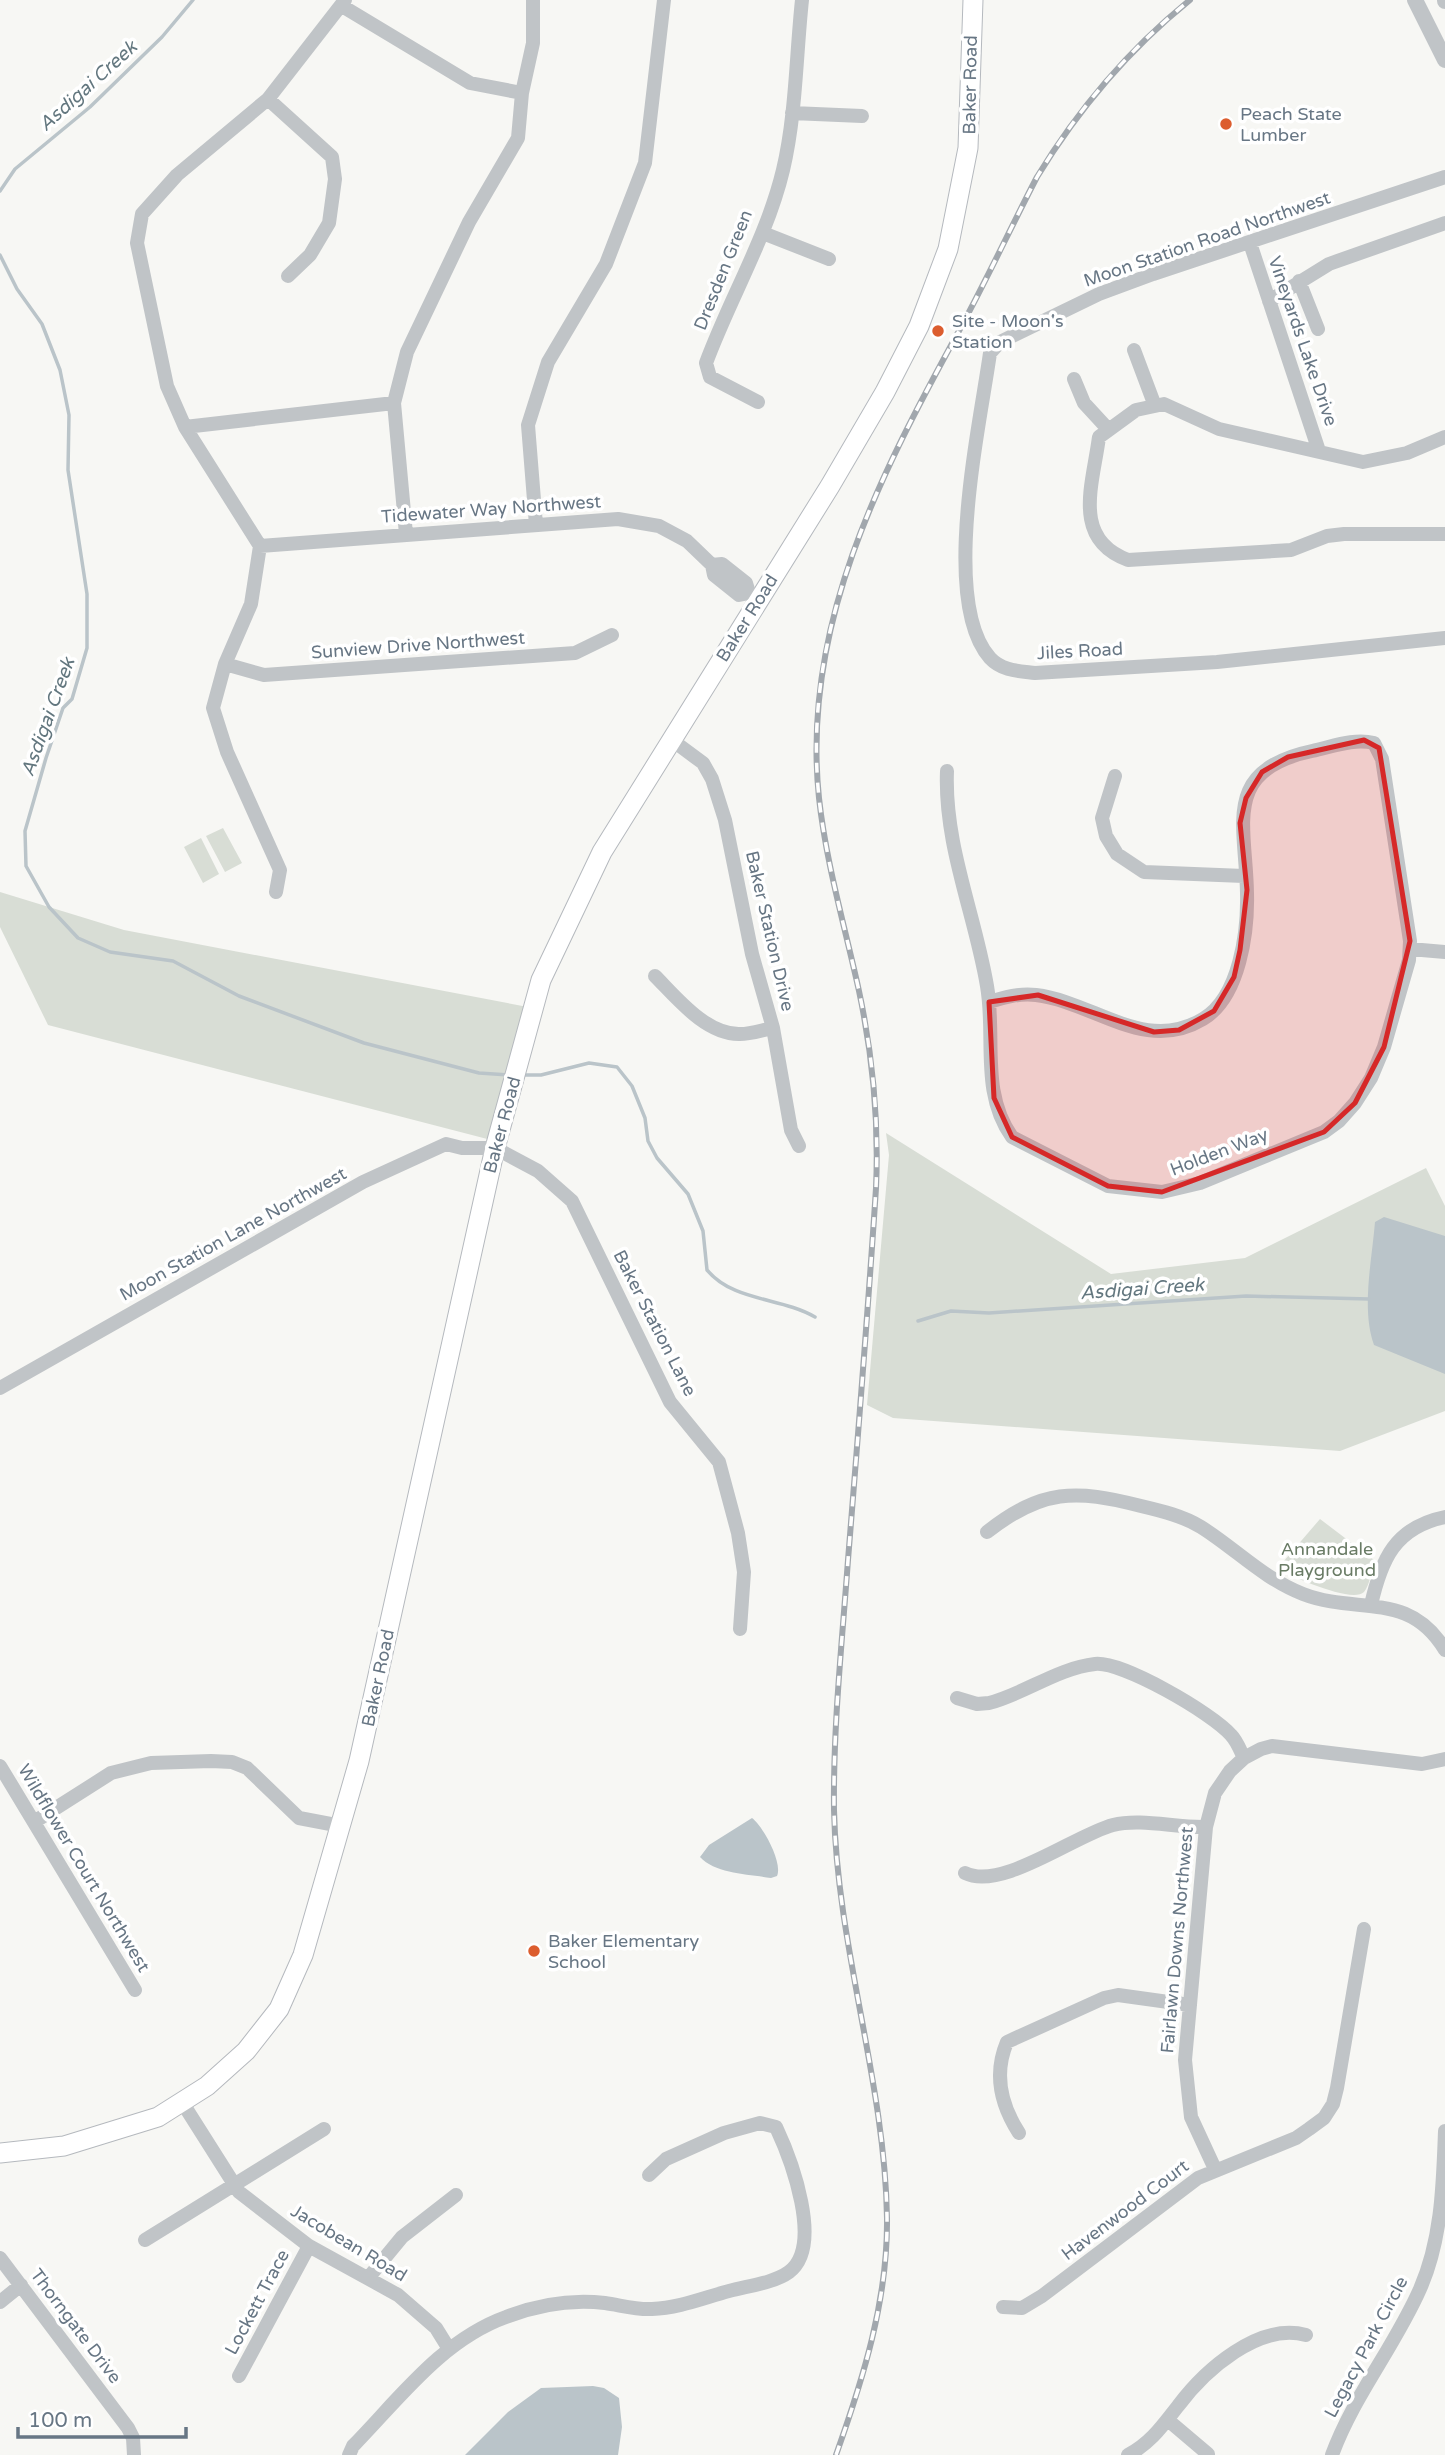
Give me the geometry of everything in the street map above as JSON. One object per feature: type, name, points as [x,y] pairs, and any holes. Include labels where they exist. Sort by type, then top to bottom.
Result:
[{"type":"main road","name":"Baker Road","points":[[0,2153],[64,2146],[158,2118],[207,2086],[246,2051],[279,2009],[303,1955],[366,1733],[495,1148],[541,980],[586,881],[672,740],[754,596],[885,392],[932,292],[948,249],[968,148],[973,0]]},
{"type":"street","points":[[406,534],[394,403],[407,352],[469,222],[518,138],[522,93],[533,43],[533,0]]},
{"type":"street","points":[[536,525],[528,425],[548,362],[606,264],[645,163],[664,0]]},
{"type":"street","name":"Dresden Green","points":[[758,402],[710,377],[706,371],[712,348],[763,233],[782,173],[792,113],[802,0]]},
{"type":"street","points":[[1415,0],[1445,60]]},
{"type":"street","points":[[276,892],[280,870],[227,752],[213,708],[225,664],[251,604],[260,546],[185,427],[167,386],[137,243],[142,214],[177,175],[268,99],[343,3],[470,83],[522,93]]},
{"type":"street","points":[[268,99],[332,157],[335,179],[329,223],[310,255],[288,276]]},
{"type":"street","points":[[792,113],[862,116]]},
{"type":"street","name":"Moon Station Road Northwest","points":[[990,353],[1000,342],[1099,294],[1445,177]]},
{"type":"street","points":[[1269,301],[1329,264],[1445,223]]},
{"type":"street","points":[[763,233],[829,259]]},
{"type":"street","name":"Vineyards Lake Drive","points":[[1250,243],[1320,451]]},
{"type":"street","points":[[1299,281],[1318,329]]},
{"type":"street","points":[[1134,350],[1155,406]]},
{"type":"street","name":"Jiles Road","points":[[990,353],[971,494],[964,581],[976,636],[991,659],[1005,669],[1035,673],[1217,662],[1445,638]]},
{"type":"street","points":[[1074,379],[1084,403],[1107,428]]},
{"type":"street","points":[[185,427],[394,403]]},
{"type":"street","points":[[1445,437],[1407,453],[1363,462],[1219,429],[1164,404],[1136,410],[1107,428],[1099,437],[1089,517],[1094,533],[1110,553],[1128,560],[1291,550],[1327,536],[1344,534],[1445,534]]},
{"type":"street","name":"Tidewater Way Northwest","points":[[260,546],[618,519],[659,526],[687,541],[712,565],[722,564],[746,583],[754,596]]},
{"type":"street","name":"Sunview Drive Northwest","points":[[225,664],[264,675],[575,653],[612,635]]},
{"type":"street","name":"Baker Station Drive","points":[[672,740],[703,763],[712,779],[725,820],[752,954],[773,1028],[791,1130],[799,1146]]},
{"type":"street","name":"Holden Way","points":[[947,771],[950,831],[989,1002],[994,1098],[1012,1137],[1108,1186],[1133,1191],[1178,1191],[1324,1132],[1339,1121],[1355,1103],[1371,1077],[1384,1047],[1410,949],[1378,748],[1374,743],[1364,740],[1288,757],[1262,772],[1253,784],[1240,823],[1244,876]]},
{"type":"street","points":[[989,1002],[1012,995],[1038,995],[1154,1032],[1192,1025],[1214,1011],[1234,977],[1246,910],[1244,876],[1144,872],[1117,855],[1106,836],[1102,818],[1115,776]]},
{"type":"street","points":[[1410,949],[1445,952]]},
{"type":"street","points":[[654,976],[701,1019],[729,1034],[742,1035],[773,1028]]},
{"type":"street","name":"Moon Station Lane Northwest","points":[[0,1388],[363,1182],[446,1144],[461,1148],[495,1148]]},
{"type":"street","name":"Baker Station Lane","points":[[495,1148],[538,1171],[572,1201],[670,1402],[719,1462],[738,1533],[744,1572],[740,1629]]},
{"type":"street","points":[[987,1532],[1019,1508],[1041,1500],[1061,1495],[1112,1498],[1166,1512],[1191,1522],[1272,1579],[1293,1590],[1345,1604],[1371,1605],[1416,1618],[1435,1634],[1445,1650]]},
{"type":"street","points":[[1371,1605],[1383,1561],[1394,1546],[1419,1526],[1445,1517]]},
{"type":"street","points":[[957,1698],[976,1704],[989,1703],[1084,1667],[1109,1665],[1148,1681],[1212,1719],[1233,1736],[1244,1758]]},
{"type":"street","name":"Fairlawn Downs Northwest","points":[[1215,2169],[1191,2117],[1185,2060],[1206,1827],[1215,1793],[1230,1770],[1244,1758],[1272,1746],[1422,1764],[1445,1759]]},
{"type":"street","points":[[34,1822],[111,1773],[151,1763],[211,1761],[232,1762],[247,1768],[299,1818],[341,1826]]},
{"type":"street","name":"Wildflower Court Northwest","points":[[0,1766],[135,1990]]},
{"type":"street","points":[[965,1873],[972,1877],[998,1875],[1115,1824],[1206,1827]]},
{"type":"street","name":"Havenwood Court","points":[[1003,2307],[1022,2308],[1042,2296],[1147,2215],[1215,2169],[1296,2138],[1324,2118],[1333,2104],[1337,2088],[1364,1929]]},
{"type":"street","points":[[1019,2133],[1009,2118],[999,2089],[1007,2042],[1104,1997],[1118,1995],[1190,2004]]},
{"type":"street","name":"Jacobean Road","points":[[182,2102],[233,2184],[258,2209],[309,2246],[369,2277],[418,2311],[436,2328],[449,2349]]},
{"type":"street","points":[[349,2455],[353,2446],[449,2349],[506,2317],[571,2301],[649,2309],[684,2306],[790,2272],[803,2252],[804,2222],[797,2182],[776,2127],[760,2123],[724,2133],[666,2159],[649,2175]]},
{"type":"street","points":[[145,2240],[324,2129]]},
{"type":"street","name":"Legacy Park Circle","points":[[1332,2455],[1420,2288],[1435,2244],[1443,2190],[1445,2131]]},
{"type":"street","points":[[369,2277],[402,2237],[456,2195]]},
{"type":"street","name":"Lockett Trace","points":[[239,2376],[309,2246]]},
{"type":"street","name":"Thorngate Drive","points":[[0,2258],[128,2428],[133,2438],[134,2455]]},
{"type":"street","points":[[0,2302],[21,2285]]},
{"type":"street","points":[[1128,2455],[1140,2448],[1169,2421],[1177,2406],[1224,2360],[1266,2336],[1289,2330],[1306,2335]]},
{"type":"street","points":[[1169,2421],[1208,2454]]},
{"type":"highlighted area","points":[[1364,740],[1379,748],[1410,941],[1384,1047],[1355,1103],[1324,1132],[1162,1192],[1108,1186],[1012,1137],[994,1098],[989,1002],[1038,995],[1154,1032],[1179,1030],[1214,1011],[1234,977],[1240,950],[1247,890],[1240,823],[1246,798],[1262,772],[1288,757]]},
{"type":"green space","points":[[223,828],[242,863],[225,872],[206,836]]},
{"type":"green space","points":[[201,838],[219,874],[203,883],[184,847]]},
{"type":"green space","points":[[0,892],[124,930],[533,1008],[495,1141],[48,1025],[0,927]]},
{"type":"green space","points":[[886,1133],[1111,1274],[1245,1258],[1426,1168],[1445,1206],[1445,1411],[1340,1451],[893,1418],[867,1405],[889,1155]]},
{"type":"green space","name":"Annandale Playground","points":[[1320,1519],[1374,1560],[1364,1592],[1357,1595],[1335,1592],[1277,1569]]},
{"type":"shaded area","points":[[1384,1217],[1445,1236],[1445,1374],[1374,1345],[1368,1316],[1368,1284],[1375,1222]]},
{"type":"shaded area","points":[[752,1818],[771,1845],[777,1863],[777,1876],[771,1878],[723,1870],[700,1857],[709,1845]]},
{"type":"shaded area","points":[[541,2388],[604,2388],[619,2398],[622,2427],[618,2455],[465,2455],[508,2412]]},
{"type":"waterway","name":"Asdigai Creek","points":[[0,191],[15,169],[90,107],[162,37],[193,0]]},
{"type":"waterway","name":"Asdigai Creek","points":[[0,255],[17,289],[42,324],[60,370],[69,415],[68,470],[87,594],[87,648],[72,699],[63,708],[46,758],[25,831],[26,866],[49,907],[78,938],[110,952],[173,961],[239,996],[364,1043],[479,1073],[509,1075]]},
{"type":"waterway","name":"Asdigai Creek","points":[[521,1075],[541,1075],[589,1063],[617,1067],[632,1086],[645,1118],[648,1141],[657,1158],[688,1194],[703,1231],[707,1270],[730,1288],[815,1317]]},
{"type":"waterway","name":"Asdigai Creek","points":[[918,1321],[951,1311],[989,1313],[1246,1296],[1369,1299]]},
{"type":"railway","points":[[836,2455],[872,2339],[883,2279],[887,2218],[878,2116],[843,1913],[834,1810],[838,1685],[873,1234],[877,1138],[874,1089],[864,1016],[831,871],[819,798],[817,734],[822,673],[835,613],[875,496],[1037,177],[1087,104],[1125,60],[1190,0]]},
{"type":"place","name":"Peach State Lumber","points":[[1226,124]]},
{"type":"place","name":"Site - Moon's Station","points":[[938,331]]},
{"type":"place","name":"Baker Elementary School","points":[[534,1951]]}]
